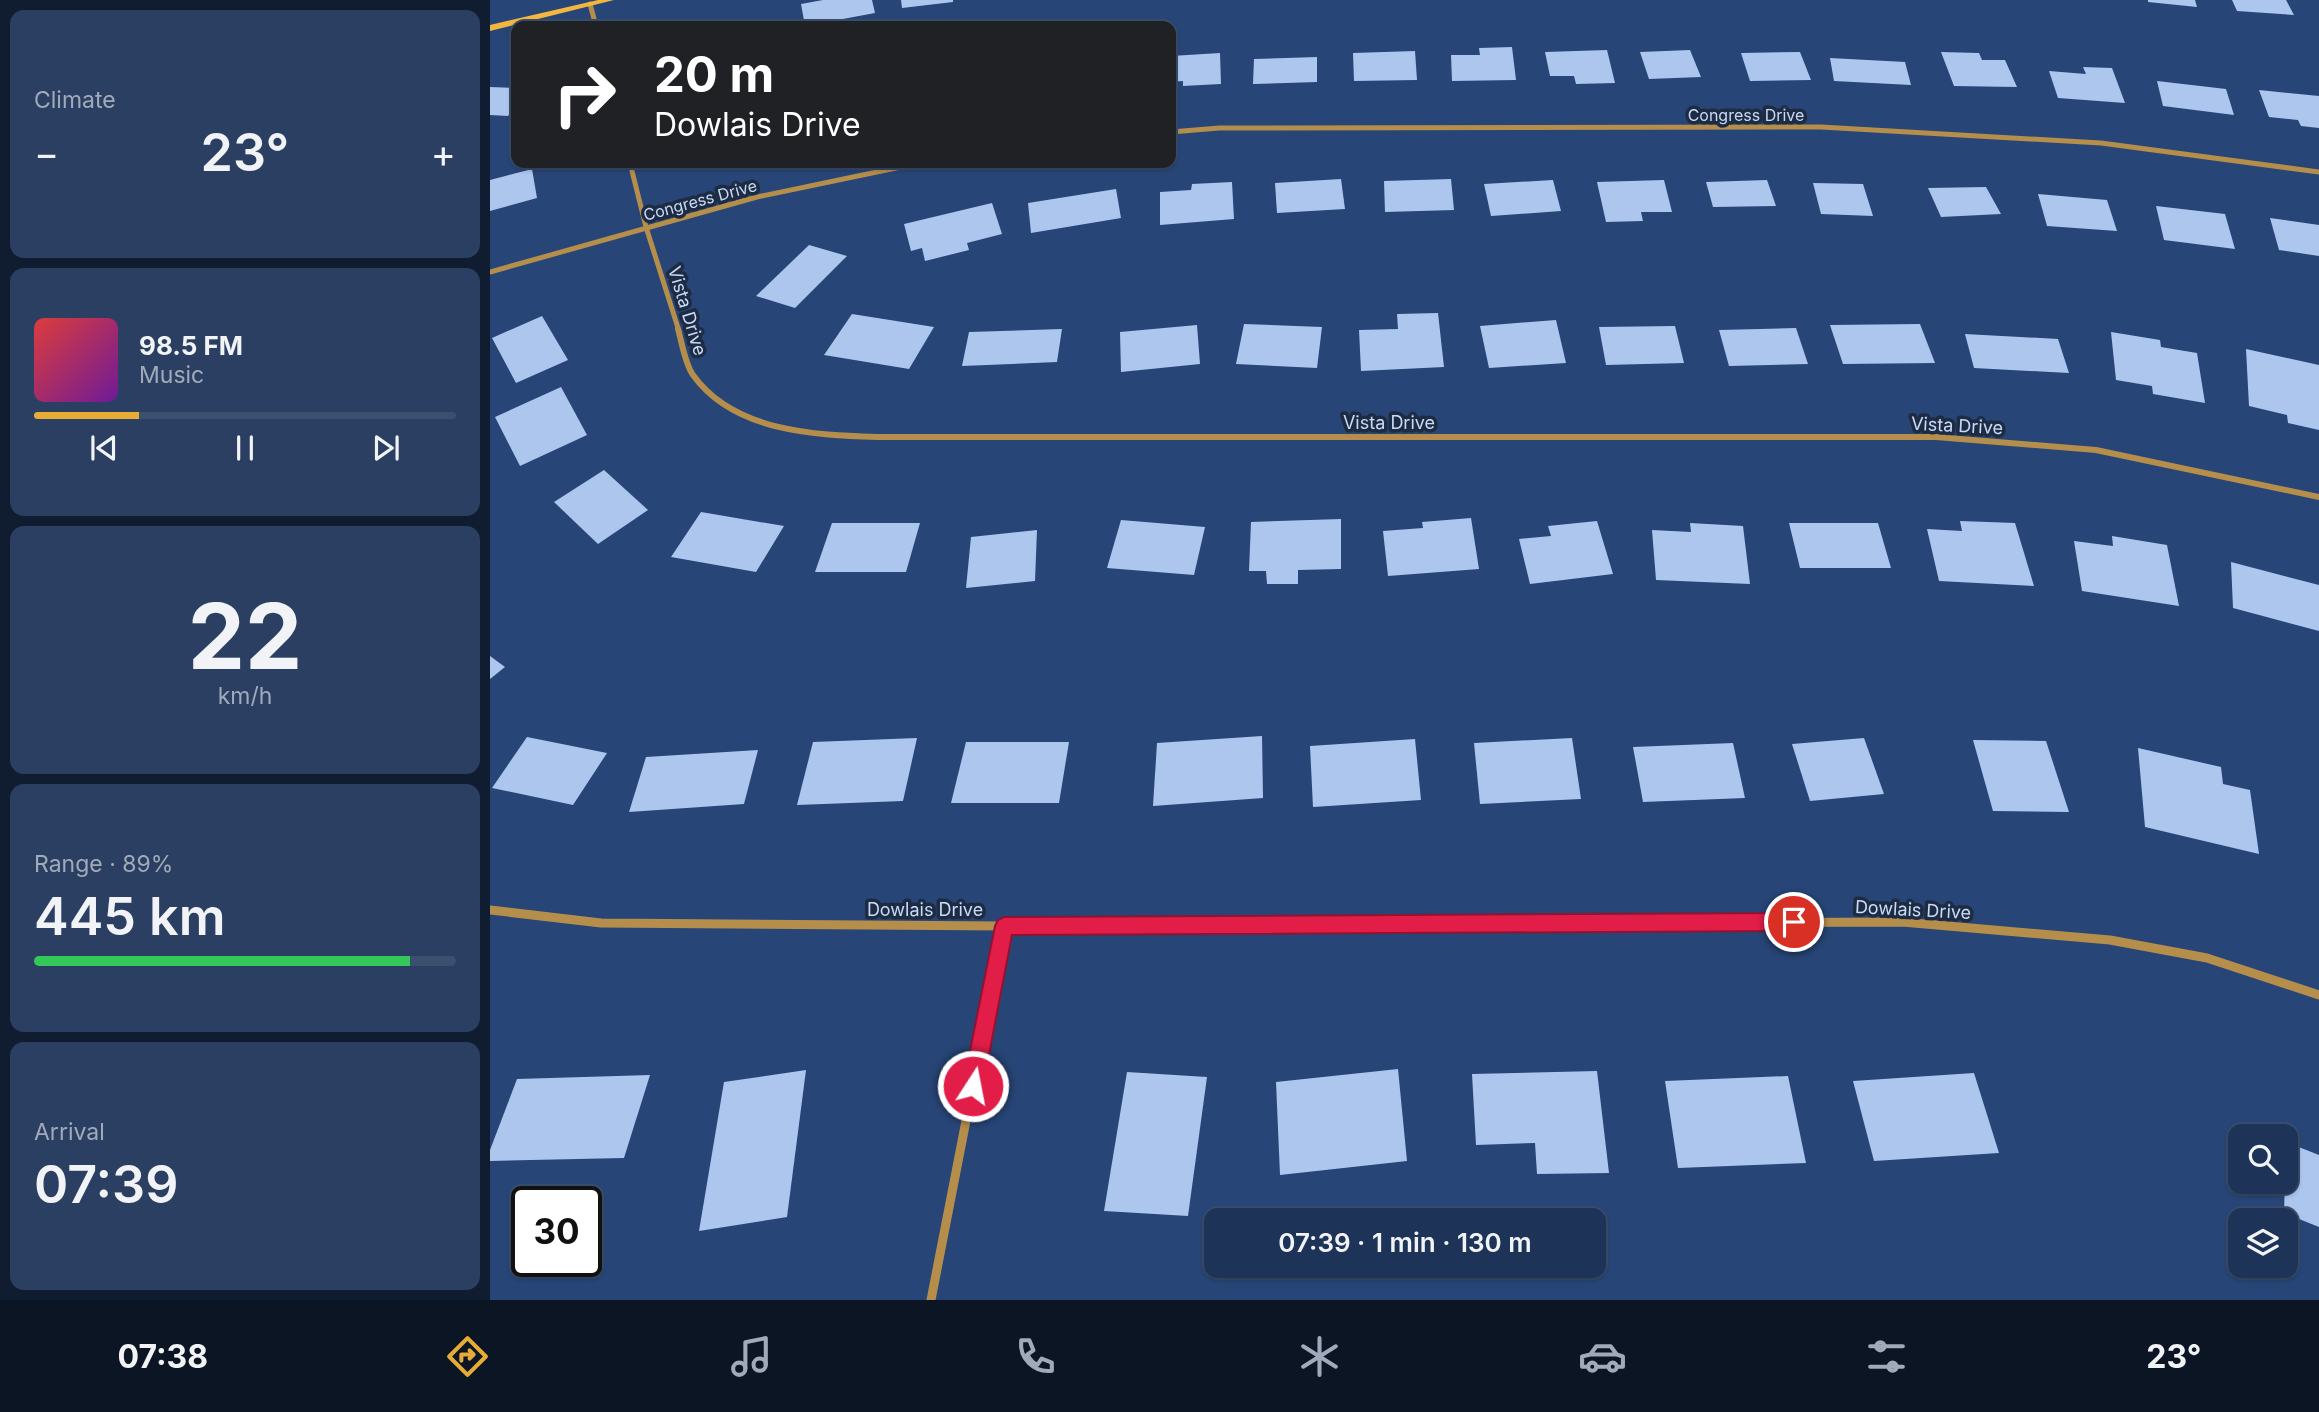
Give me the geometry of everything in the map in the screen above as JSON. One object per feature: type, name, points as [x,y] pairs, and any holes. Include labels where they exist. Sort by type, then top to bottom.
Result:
[{"type":"street","points":[[519,21],[610,0]]},
{"type":"street","points":[[590,4],[595,21]]},
{"type":"street","points":[[490,28],[511,23]]},
{"type":"street","name":"Congress Drive","points":[[1176,132],[1219,128],[1821,127],[2101,144],[2319,172]]},
{"type":"street","name":"Vista Drive","points":[[631,168],[646,227],[692,374],[708,394],[756,422],[826,435],[1936,437],[2096,450],[2319,497]]},
{"type":"street","name":"Congress Drive","points":[[490,272],[646,227],[813,184],[895,168]]},
{"type":"street","name":"Dowlais Drive","points":[[490,910],[601,923],[1004,926],[1902,922],[2110,940],[2207,958],[2319,995]]},
{"type":"street","points":[[931,1300],[1004,926]]},
{"type":"building","points":[[823,0],[872,0],[875,13],[832,21],[804,21],[801,4]]},
{"type":"building","points":[[901,0],[953,0],[953,2],[902,8]]},
{"type":"building","points":[[2195,0],[2197,7],[2148,2]]},
{"type":"building","points":[[2232,0],[2286,0],[2294,15],[2237,11]]},
{"type":"building","points":[[1512,47],[1516,80],[1452,81],[1451,55],[1480,55],[1479,48]]},
{"type":"building","points":[[1607,50],[1615,83],[1576,84],[1574,76],[1550,76],[1545,52]]},
{"type":"building","points":[[1690,50],[1701,77],[1649,79],[1640,52]]},
{"type":"building","points":[[1415,51],[1417,80],[1354,81],[1353,53]]},
{"type":"building","points":[[1800,52],[1811,80],[1750,81],[1741,53]]},
{"type":"building","points":[[1941,52],[1979,53],[1982,60],[2005,60],[2017,87],[1954,86]]},
{"type":"building","points":[[1220,53],[1221,84],[1183,86],[1183,81],[1176,82],[1176,56]]},
{"type":"building","points":[[1317,57],[1317,82],[1253,84],[1254,59]]},
{"type":"building","points":[[1830,58],[1905,62],[1911,85],[1834,81]]},
{"type":"building","points":[[2083,67],[2112,68],[2125,103],[2058,98],[2049,71],[2086,74]]},
{"type":"building","points":[[2157,81],[2226,89],[2234,115],[2163,106]]},
{"type":"building","points":[[490,87],[511,88],[511,112],[508,116],[490,115]]},
{"type":"building","points":[[2259,90],[2319,96],[2319,128],[2301,126],[2298,120],[2269,117]]},
{"type":"building","points":[[532,169],[537,198],[490,211],[490,180]]},
{"type":"building","points":[[1341,179],[1345,209],[1277,213],[1275,183]]},
{"type":"building","points":[[1451,179],[1454,210],[1385,212],[1384,181]]},
{"type":"building","points":[[1553,180],[1561,211],[1491,216],[1484,184]]},
{"type":"building","points":[[1664,180],[1672,212],[1641,212],[1643,221],[1606,222],[1597,182]]},
{"type":"building","points":[[1767,180],[1776,206],[1713,207],[1706,182]]},
{"type":"building","points":[[1232,182],[1234,219],[1160,225],[1160,192],[1191,190],[1192,184]]},
{"type":"building","points":[[1813,183],[1863,184],[1873,216],[1821,214]]},
{"type":"building","points":[[1986,187],[2001,214],[1941,217],[1928,188]]},
{"type":"building","points":[[1116,189],[1121,218],[1031,233],[1028,203]]},
{"type":"building","points":[[2038,194],[2107,200],[2117,231],[2047,226]]},
{"type":"building","points":[[992,203],[1002,234],[967,243],[969,250],[925,261],[922,248],[911,251],[904,224]]},
{"type":"building","points":[[2156,206],[2225,214],[2235,249],[2164,240]]},
{"type":"building","points":[[2270,218],[2319,225],[2319,256],[2279,250]]},
{"type":"building","points":[[809,245],[847,256],[795,308],[756,296]]},
{"type":"building","points":[[1438,313],[1444,367],[1361,371],[1359,330],[1398,329],[1397,314]]},
{"type":"building","points":[[852,314],[934,327],[909,369],[824,355]]},
{"type":"building","points":[[542,316],[568,360],[516,383],[492,338]]},
{"type":"building","points":[[1556,320],[1566,363],[1489,368],[1480,326]]},
{"type":"building","points":[[1244,324],[1322,327],[1317,368],[1236,364]]},
{"type":"building","points":[[1920,324],[1935,363],[1843,364],[1830,325]]},
{"type":"building","points":[[1197,325],[1200,364],[1121,372],[1120,332]]},
{"type":"building","points":[[1675,326],[1684,363],[1606,365],[1599,327]]},
{"type":"building","points":[[1796,328],[1808,364],[1729,366],[1719,330]]},
{"type":"building","points":[[1062,329],[1057,362],[962,366],[969,332]]},
{"type":"building","points":[[2111,332],[2160,340],[2161,347],[2197,353],[2205,403],[2153,394],[2152,386],[2116,380]]},
{"type":"building","points":[[1965,334],[2058,339],[2069,373],[1974,368]]},
{"type":"building","points":[[2246,349],[2319,365],[2319,430],[2288,423],[2287,415],[2249,406]]},
{"type":"building","points":[[561,387],[587,435],[520,466],[495,417]]},
{"type":"building","points":[[604,470],[648,510],[598,544],[554,502]]},
{"type":"building","points":[[701,512],[784,526],[756,572],[671,557]]},
{"type":"building","points":[[1471,518],[1479,569],[1388,576],[1383,531],[1423,528],[1422,522]]},
{"type":"building","points":[[1341,519],[1341,569],[1298,570],[1298,584],[1267,584],[1266,571],[1249,571],[1251,522]]},
{"type":"building","points":[[1121,520],[1205,527],[1194,575],[1107,568]]},
{"type":"building","points":[[1597,521],[1613,574],[1530,584],[1519,539],[1551,536],[1548,526]]},
{"type":"building","points":[[1960,521],[2015,523],[2034,586],[1939,581],[1927,529],[1962,531]]},
{"type":"building","points":[[832,523],[920,523],[906,572],[815,572]]},
{"type":"building","points":[[1690,523],[1743,526],[1750,584],[1656,580],[1652,530],[1691,532]]},
{"type":"building","points":[[1789,523],[1878,523],[1891,568],[1800,568]]},
{"type":"building","points":[[1037,530],[1035,581],[966,588],[971,537]]},
{"type":"building","points":[[2112,536],[2167,545],[2179,606],[2082,591],[2074,541],[2113,546]]},
{"type":"building","points":[[2231,562],[2319,585],[2319,631],[2233,608]]},
{"type":"building","points":[[490,656],[505,667],[490,679]]},
{"type":"building","points":[[1262,736],[1263,798],[1153,806],[1157,743]]},
{"type":"building","points":[[527,737],[607,753],[573,805],[492,788]]},
{"type":"building","points":[[917,738],[903,801],[797,805],[813,742]]},
{"type":"building","points":[[1572,738],[1581,799],[1480,804],[1474,743]]},
{"type":"building","points":[[1864,738],[1884,794],[1810,801],[1792,744]]},
{"type":"building","points":[[1415,739],[1421,800],[1313,807],[1310,746]]},
{"type":"building","points":[[1973,740],[2046,741],[2069,812],[1993,811]]},
{"type":"building","points":[[966,742],[1069,742],[1059,803],[951,803]]},
{"type":"building","points":[[1733,743],[1745,798],[1643,802],[1633,747]]},
{"type":"building","points":[[2138,748],[2221,767],[2223,784],[2250,790],[2259,854],[2145,827]]},
{"type":"building","points":[[758,750],[744,804],[629,812],[646,757]]},
{"type":"building","points":[[1398,1069],[1407,1161],[1280,1175],[1276,1082]]},
{"type":"building","points":[[806,1070],[787,1217],[699,1231],[724,1082]]},
{"type":"building","points":[[1597,1071],[1609,1173],[1537,1174],[1535,1143],[1476,1145],[1472,1074]]},
{"type":"building","points":[[1127,1072],[1207,1077],[1188,1216],[1104,1211]]},
{"type":"building","points":[[1974,1073],[1999,1153],[1874,1161],[1853,1081]]},
{"type":"building","points":[[650,1075],[624,1158],[490,1161],[490,1150],[517,1079]]},
{"type":"building","points":[[1788,1076],[1806,1163],[1678,1168],[1665,1081]]},
{"type":"building","points":[[2298,1147],[2319,1155],[2319,1227],[2298,1219],[2298,1208],[2284,1208],[2285,1194],[2298,1194]]},
{"type":"route","points":[[973,1086],[1004,926],[1794,922]]}]
